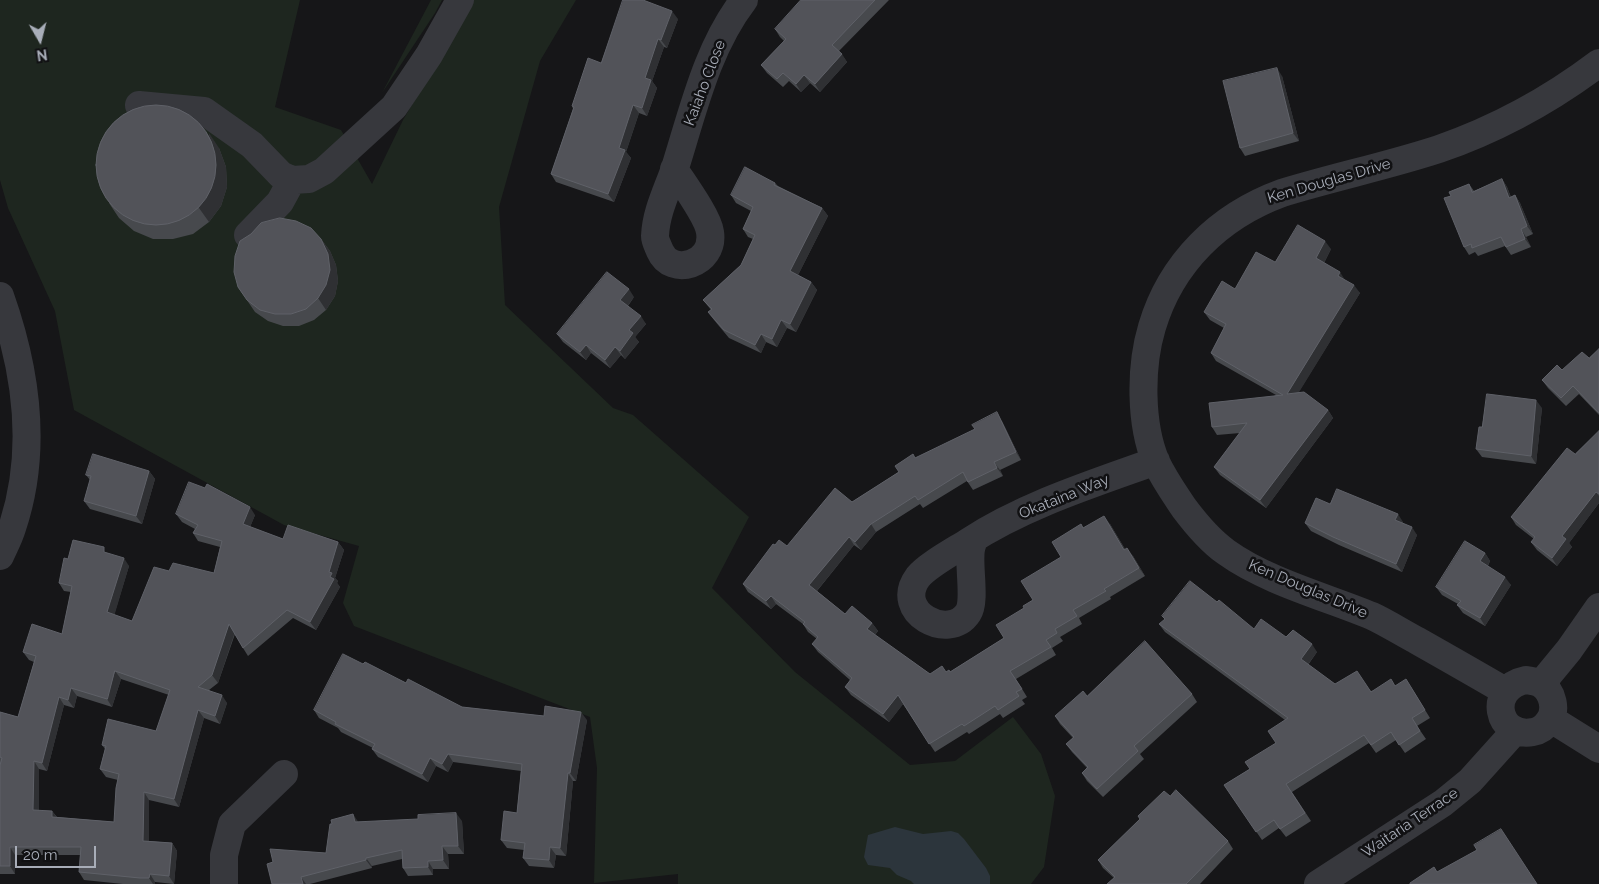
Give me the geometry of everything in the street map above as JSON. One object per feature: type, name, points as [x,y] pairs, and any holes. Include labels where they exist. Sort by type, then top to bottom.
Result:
[{"type":"street","points":[[139,105],[204,111],[252,145],[281,175],[292,180],[309,179],[324,171],[394,107],[429,55],[460,0]]},
{"type":"street","name":"Kaiaho Close","points":[[674,170],[705,75],[715,51],[744,0]]},
{"type":"street","name":"Ken Douglas Drive","points":[[1506,691],[1374,617],[1262,573],[1226,552],[1202,531],[1188,513],[1170,489],[1156,461],[1149,436],[1143,394],[1143,374],[1148,342],[1164,295],[1179,270],[1213,232],[1240,212],[1282,192],[1392,163],[1480,133],[1547,99],[1599,63]]},
{"type":"street","points":[[248,235],[280,202],[292,180]]},
{"type":"street","points":[[0,296],[20,362],[26,399],[25,462],[19,501],[12,528],[0,556]]},
{"type":"street","name":"Okataina Way","points":[[974,538],[994,526],[1044,503],[1156,461]]},
{"type":"street","points":[[1541,684],[1569,650],[1599,607]]},
{"type":"street","points":[[1526,680],[1541,684],[1551,696],[1553,703],[1551,719],[1538,731],[1528,733],[1515,732],[1504,721],[1501,713],[1500,706],[1506,691],[1518,682],[1526,680]]},
{"type":"street","points":[[1551,719],[1599,749]]},
{"type":"street","name":"Waitaria Terrace","points":[[1318,884],[1443,803],[1470,781],[1515,732]]},
{"type":"street","points":[[224,884],[224,855],[232,824],[284,774]]},
{"type":"shaded area","points":[[0,0],[300,0],[275,107],[341,130],[372,184],[403,120],[473,0],[576,0],[540,61],[499,207],[505,305],[613,408],[633,415],[749,517],[712,588],[795,672],[910,765],[955,761],[1013,717],[1041,754],[1055,796],[1044,867],[1031,884],[678,884],[678,874],[594,883],[597,768],[590,717],[354,626],[343,603],[359,546],[284,525],[74,410],[55,311],[8,208],[0,180]]},
{"type":"shaded area","points":[[431,0],[442,0],[382,93]]},
{"type":"shaded area","points":[[895,827],[923,834],[951,831],[958,833],[986,868],[990,876],[990,884],[914,884],[897,875],[890,868],[868,865],[864,857],[868,835]]},
{"type":"building","points":[[623,0],[643,0],[672,11],[661,40],[658,39],[645,78],[651,80],[642,108],[633,105],[619,148],[625,150],[608,194],[551,174],[574,107],[572,106],[588,58],[601,63]]},
{"type":"building","points":[[801,0],[875,0],[832,45],[842,54],[815,84],[804,75],[796,84],[783,73],[777,79],[761,65],[786,39],[775,29]]},
{"type":"building","points":[[1277,68],[1293,133],[1240,148],[1223,81]]},
{"type":"building","points":[[156,105],[168,106],[179,110],[189,115],[198,123],[206,132],[211,142],[215,153],[215,177],[211,188],[206,198],[198,207],[189,215],[179,220],[168,224],[156,225],[144,224],[133,220],[123,215],[114,207],[106,198],[101,188],[97,177],[96,165],[97,153],[101,142],[106,132],[114,123],[123,115],[133,110],[144,106]]},
{"type":"building","points":[[745,167],[775,183],[774,185],[822,208],[790,271],[811,282],[790,324],[781,320],[772,339],[761,334],[755,345],[724,330],[708,312],[712,309],[703,300],[741,265],[755,235],[743,229],[753,207],[731,195]]},
{"type":"building","points":[[1502,179],[1509,198],[1515,195],[1527,226],[1521,229],[1525,239],[1506,247],[1501,237],[1472,248],[1471,244],[1464,247],[1444,198],[1451,196],[1449,192],[1469,184],[1472,192]]},
{"type":"building","points":[[280,218],[296,221],[311,228],[321,239],[328,254],[330,270],[326,285],[318,298],[306,309],[291,314],[275,314],[260,310],[247,300],[238,287],[234,272],[235,256],[240,241],[251,234],[261,223]]},
{"type":"building","points":[[1298,225],[1325,241],[1316,258],[1340,272],[1338,276],[1354,285],[1287,394],[1304,392],[1328,410],[1260,500],[1214,467],[1247,423],[1212,427],[1209,403],[1283,395],[1211,353],[1226,324],[1204,312],[1222,281],[1235,289],[1256,252],[1275,262]]},
{"type":"building","points":[[607,272],[629,289],[620,300],[641,316],[629,330],[633,333],[620,351],[615,347],[605,360],[586,345],[580,352],[557,334]]},
{"type":"building","points":[[1599,349],[1599,413],[1573,386],[1561,398],[1542,380],[1557,365],[1562,370],[1582,352],[1589,358]]},
{"type":"building","points":[[1487,394],[1536,400],[1531,456],[1476,449],[1479,427],[1482,427]]},
{"type":"building","points":[[997,412],[1016,452],[994,462],[997,468],[968,482],[963,472],[918,500],[915,496],[871,524],[855,542],[849,537],[809,585],[845,614],[852,606],[872,623],[867,629],[930,674],[942,666],[946,672],[949,670],[950,672],[1004,638],[996,625],[1024,608],[1023,606],[1033,600],[1021,581],[1061,557],[1052,542],[1081,524],[1083,528],[1104,516],[1124,550],[1127,548],[1139,568],[1104,589],[1106,591],[1073,610],[1077,616],[1055,629],[1057,633],[1046,640],[1051,647],[1010,671],[1022,689],[1016,692],[1019,696],[998,710],[995,706],[964,726],[962,724],[929,744],[898,695],[883,714],[845,687],[852,678],[812,644],[818,637],[803,624],[805,622],[771,596],[766,601],[743,584],[773,544],[775,545],[779,540],[787,546],[835,488],[852,502],[899,472],[895,466],[913,454],[915,458],[975,429],[972,425]]},
{"type":"building","points":[[1599,431],[1599,494],[1596,492],[1562,536],[1566,539],[1552,558],[1531,542],[1535,537],[1511,517],[1567,448],[1575,454]]},
{"type":"building","points":[[93,454],[149,471],[136,516],[84,501],[91,476],[86,475]]},
{"type":"building","points":[[189,482],[205,488],[207,484],[250,507],[243,524],[283,539],[288,525],[338,542],[329,572],[332,573],[330,577],[334,579],[310,622],[287,610],[243,648],[229,624],[212,675],[198,687],[222,695],[215,716],[198,710],[174,799],[144,792],[143,841],[172,843],[169,876],[150,874],[149,878],[140,878],[79,872],[81,847],[10,847],[10,866],[0,866],[0,765],[2,758],[0,757],[0,712],[18,717],[36,656],[23,652],[32,624],[62,634],[72,586],[59,583],[64,558],[68,559],[73,540],[104,547],[104,552],[124,558],[107,612],[132,621],[154,567],[169,571],[173,563],[214,573],[222,541],[193,533],[198,525],[176,514]],"holes":[[[115,671],[170,690],[156,731],[108,719],[102,745],[106,746],[100,769],[119,774],[116,788],[114,822],[52,817],[52,811],[33,810],[34,761],[42,763],[59,697],[68,700],[71,688],[107,699]]]},
{"type":"building","points":[[1337,489],[1398,514],[1395,520],[1412,527],[1396,564],[1305,523],[1316,498],[1330,504]]},
{"type":"building","points":[[1465,541],[1485,553],[1480,561],[1505,577],[1480,618],[1457,605],[1461,601],[1436,587]]},
{"type":"building","points":[[1190,581],[1217,602],[1219,600],[1254,629],[1261,619],[1286,637],[1293,630],[1312,644],[1301,659],[1335,684],[1357,671],[1371,692],[1391,679],[1395,686],[1406,679],[1425,710],[1412,718],[1420,731],[1399,745],[1391,732],[1371,745],[1364,735],[1286,784],[1305,813],[1280,829],[1274,820],[1256,832],[1224,785],[1250,769],[1245,762],[1276,743],[1268,731],[1288,718],[1159,624],[1165,619],[1162,616]]},
{"type":"building","points":[[1145,641],[1192,694],[1134,746],[1138,751],[1097,789],[1082,773],[1088,767],[1066,744],[1074,737],[1055,716],[1083,691],[1087,696]]},
{"type":"building","points":[[343,654],[363,664],[365,662],[406,683],[408,679],[462,707],[544,716],[545,706],[581,712],[570,773],[568,773],[560,848],[550,847],[549,860],[523,858],[525,843],[501,840],[504,811],[517,813],[522,764],[448,754],[442,764],[430,758],[422,774],[372,749],[375,744],[335,724],[336,722],[314,710]]},
{"type":"building","points":[[1176,790],[1228,841],[1186,884],[1107,884],[1115,877],[1098,860],[1140,819],[1138,816],[1164,791],[1170,796]]},
{"type":"building","points":[[456,813],[458,846],[442,846],[443,860],[428,861],[428,867],[403,868],[402,850],[366,858],[366,860],[301,877],[303,884],[272,884],[267,864],[273,862],[270,849],[326,853],[330,824],[332,824],[331,820],[353,814],[355,822],[418,819],[418,815]]},
{"type":"building","points":[[1501,829],[1537,884],[1410,884],[1434,867],[1437,872],[1477,850],[1474,845]]}]
